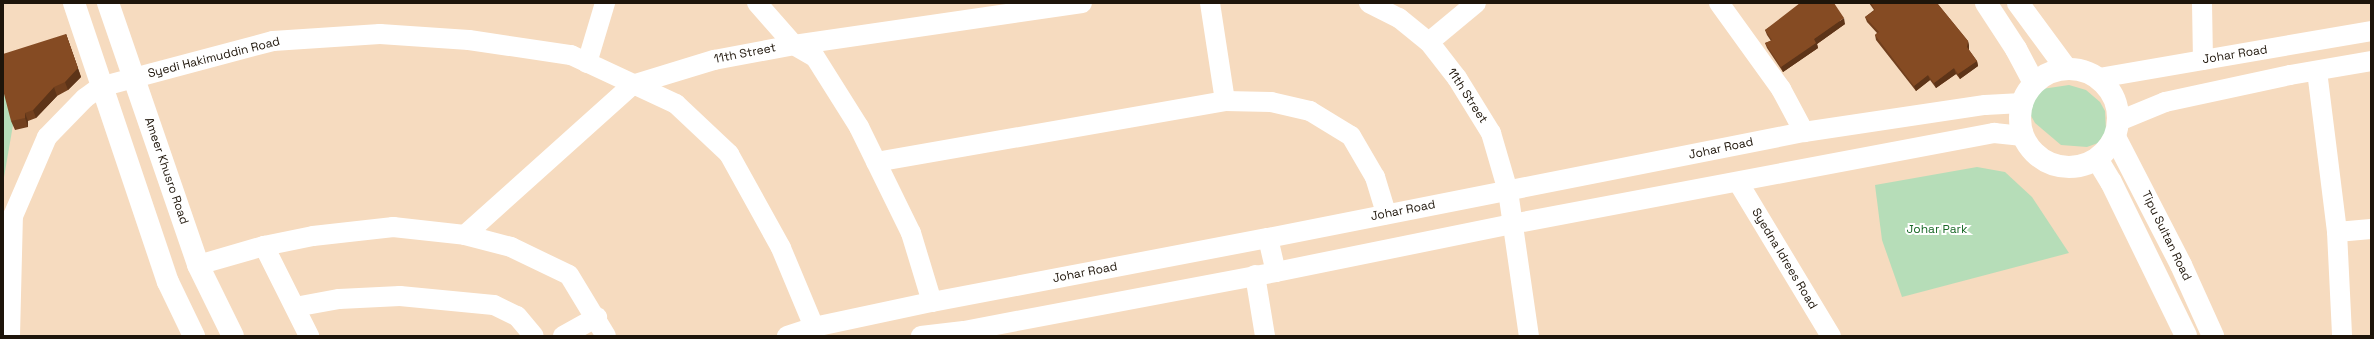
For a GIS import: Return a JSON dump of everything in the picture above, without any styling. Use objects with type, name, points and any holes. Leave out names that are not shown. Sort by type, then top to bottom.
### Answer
[{"type":"main road","points":[[74,3],[100,86],[168,282],[194,336]]},
{"type":"main road","name":"Ameer Khusro Road","points":[[108,3],[198,265],[233,336]]},
{"type":"main road","points":[[1986,3],[2016,49],[2034,83]]},
{"type":"main road","points":[[2018,3],[2066,68]]},
{"type":"main road","points":[[2066,68],[2078,68],[2099,78],[2110,89],[2115,99],[2117,129],[2108,149],[2097,159],[2084,166],[2069,167],[2054,165],[2041,159],[2030,149],[2023,136],[2020,119],[2022,103],[2034,83],[2043,76],[2066,68]]},
{"type":"main road","name":"Tipu Sultan Road","points":[[2117,129],[2213,336]]},
{"type":"main road","name":"Tipu Sultan Road","points":[[2097,159],[2138,237],[2186,336]]},
{"type":"street","points":[[587,63],[605,3]]},
{"type":"street","name":"11th Street","points":[[465,235],[632,85],[714,60],[794,45],[1082,3]]},
{"type":"street","points":[[1210,3],[1225,101]]},
{"type":"street","name":"11th Street","points":[[1369,3],[1399,18],[1429,42],[1458,78],[1491,133],[1508,191],[1529,336]]},
{"type":"street","points":[[1429,42],[1476,3]]},
{"type":"street","points":[[1719,3],[1781,89],[1804,132]]},
{"type":"street","points":[[2202,3],[2203,60]]},
{"type":"street","points":[[761,5],[794,45],[815,57],[859,127],[911,233],[932,302]]},
{"type":"street","name":"Johar Road","points":[[2099,78],[2282,48],[2371,31]]},
{"type":"street","name":"Syedi Hakimuddin Road","points":[[100,86],[273,41],[380,34],[470,40],[571,55],[632,85],[676,104],[729,154],[780,248],[814,327]]},
{"type":"street","points":[[2282,48],[2290,75]]},
{"type":"street","points":[[2117,129],[2165,102],[2290,75],[2317,72],[2371,61]]},
{"type":"street","points":[[2317,72],[2337,232],[2342,336]]},
{"type":"street","points":[[10,336],[14,216],[47,137],[85,98],[100,86]]},
{"type":"street","points":[[876,162],[1225,101],[1271,102],[1310,111],[1351,136],[1375,177],[1386,214]]},
{"type":"street","name":"Johar Road","points":[[787,336],[814,327],[932,302],[1268,238],[1804,132],[1985,105],[2022,103]]},
{"type":"street","points":[[921,336],[958,333],[1276,272],[1512,224],[1994,132],[2023,136]]},
{"type":"street","name":"Syedna Idrees Road","points":[[1738,182],[1831,336]]},
{"type":"street","points":[[198,265],[264,246],[313,236],[393,227],[465,235],[511,247],[569,275],[597,317],[606,336]]},
{"type":"street","points":[[2337,232],[2371,229]]},
{"type":"street","points":[[1268,238],[1276,272]]},
{"type":"street","points":[[264,246],[309,336]]},
{"type":"street","points":[[1255,275],[1265,336]]},
{"type":"street","points":[[295,307],[339,299],[400,296],[494,305],[517,316],[534,336]]},
{"type":"street","points":[[955,298],[958,333]]},
{"type":"street","points":[[563,336],[597,317]]},
{"type":"green space","points":[[2069,85],[2086,90],[2100,102],[2105,111],[2106,131],[2098,143],[2087,147],[2061,145],[2035,123],[2030,114],[2030,101],[2042,89]]},
{"type":"green space","points":[[3,87],[13,125],[3,183]]},
{"type":"green space","name":"Johar Park","points":[[1977,167],[2005,172],[2032,197],[2069,253],[1902,297],[1882,240],[1875,185]]},
{"type":"building","points":[[1800,3],[1834,3],[1844,18],[1814,39],[1816,43],[1781,67],[1765,43],[1772,40],[1765,30]]},
{"type":"building","points":[[1871,3],[1937,3],[1968,41],[1967,47],[1977,61],[1958,74],[1954,68],[1934,83],[1928,75],[1914,86],[1875,35],[1879,32],[1865,17],[1875,10]]},
{"type":"building","points":[[66,34],[78,68],[65,82],[54,87],[33,110],[25,113],[25,118],[11,121],[3,90],[3,54]]}]
